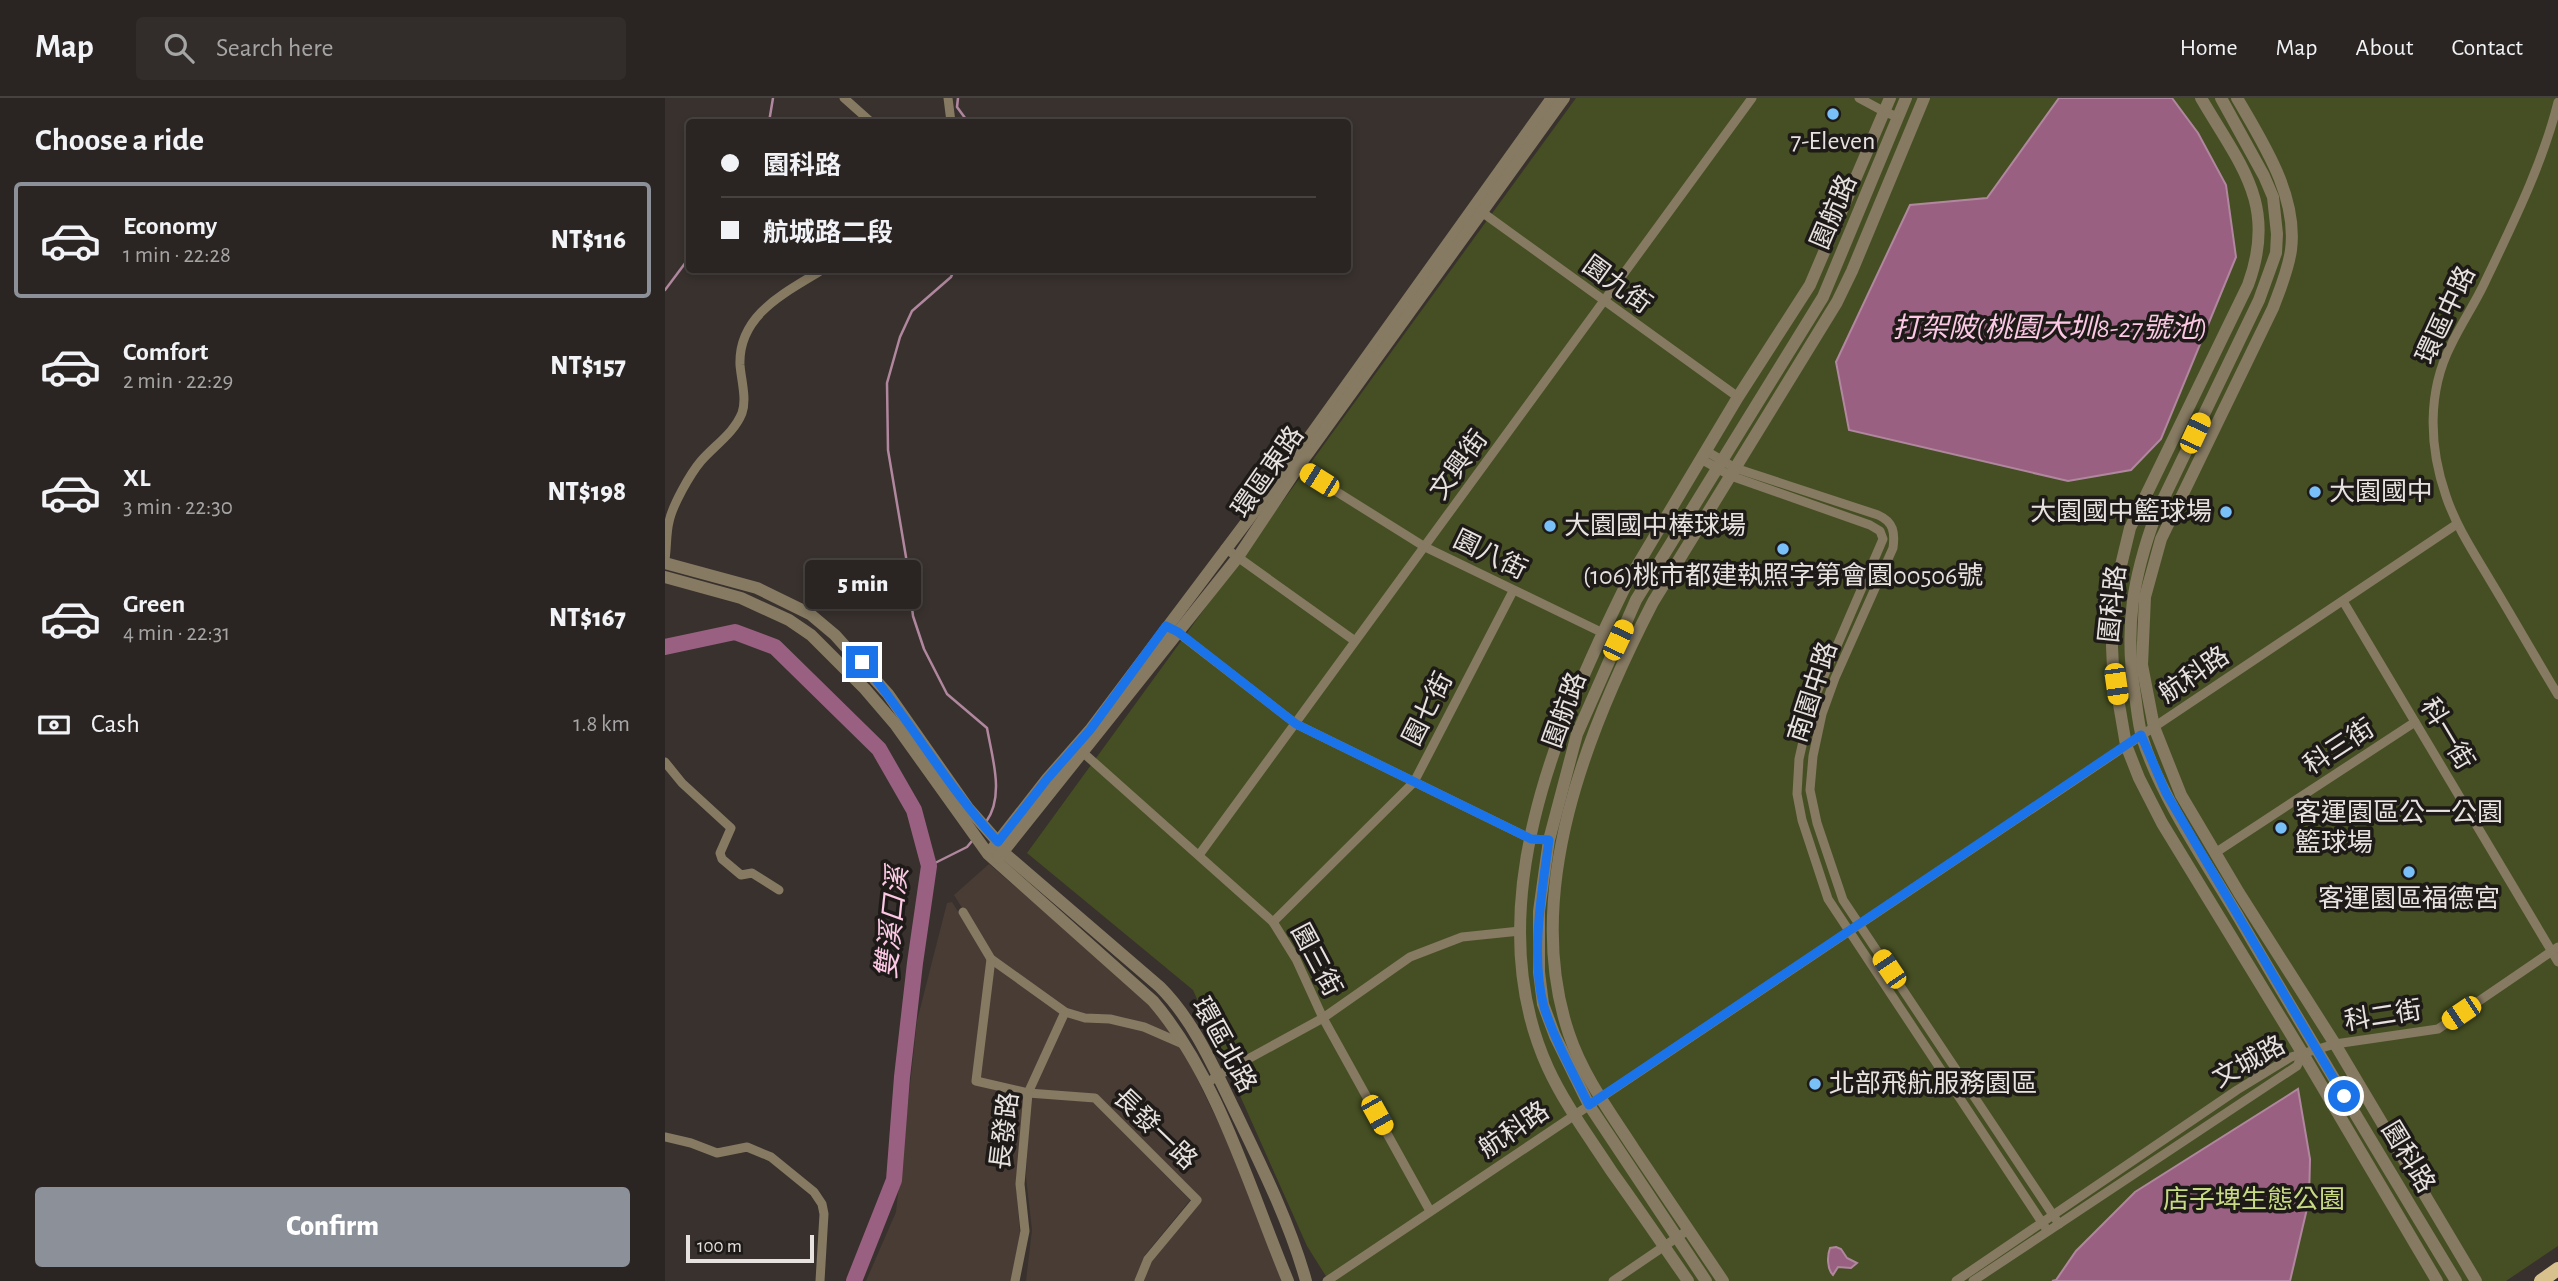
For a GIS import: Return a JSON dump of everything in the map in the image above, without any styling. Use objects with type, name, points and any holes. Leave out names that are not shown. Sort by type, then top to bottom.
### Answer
[{"type":"main road","points":[[2540,1281],[2558,1269]]},
{"type":"street","points":[[844,98],[868,119]]},
{"type":"street","points":[[948,98],[951,119]]},
{"type":"street","name":"環區東路","points":[[996,852],[1172,629],[1225,548],[1294,465],[1478,209],[1552,98]]},
{"type":"street","name":"環區東路","points":[[1478,209],[1564,98]]},
{"type":"street","name":"文興街","points":[[1199,855],[1752,98]]},
{"type":"street","points":[[1859,98],[1898,117]]},
{"type":"street","points":[[1688,1281],[1559,1089],[1539,1044],[1524,986],[1520,931],[1531,839],[1568,711],[1603,633],[1629,581],[1738,397],[1810,285],[1890,98]]},
{"type":"street","name":"園航路","points":[[1706,1281],[1589,1105],[1555,1036],[1543,1004],[1539,972],[1539,911],[1549,840],[1577,734],[1636,600],[1823,297],[1906,98]]},
{"type":"street","points":[[1723,1281],[1600,1098],[1569,1035],[1554,969],[1552,944],[1555,893],[1567,824],[1588,751],[1620,670],[1653,602],[1837,302],[1924,98]]},
{"type":"street","points":[[2201,98],[2249,181],[2260,226],[2259,244],[2256,264],[2248,285],[2130,528],[2117,582],[2112,646],[2113,669],[2126,745],[2139,778],[2162,822],[2309,1052],[2437,1281]]},
{"type":"street","name":"園科路","points":[[2221,98],[2265,176],[2273,197],[2276,253],[2259,300],[2156,514],[2144,548],[2131,609],[2129,639],[2141,735],[2166,793],[2309,1052],[2456,1281]]},
{"type":"street","points":[[2237,98],[2278,175],[2288,208],[2291,248],[2287,269],[2273,308],[2161,539],[2151,570],[2145,597],[2142,665],[2154,727],[2181,795],[2335,1044],[2476,1281]]},
{"type":"street","name":"環區中路","points":[[2558,102],[2545,147],[2524,200],[2441,369],[2434,401],[2433,431],[2440,477],[2457,524],[2558,695]]},
{"type":"street","name":"園九街","points":[[1478,209],[1738,397]]},
{"type":"street","points":[[818,273],[776,297],[754,321],[740,361],[743,411],[731,431],[699,463],[673,510],[668,523],[665,561],[757,588],[810,614],[862,662],[888,694],[979,831]]},
{"type":"street","name":"南園中路","points":[[1704,455],[1733,472],[1870,525],[1880,531],[1884,539],[1811,705],[1799,759],[1797,794],[1808,845],[1828,899],[2045,1226]]},
{"type":"street","name":"環區東路","points":[[1172,629],[1238,557],[1294,465]]},
{"type":"street","name":"園八街","points":[[1294,465],[1425,547],[1603,633]]},
{"type":"street","name":"南園中路","points":[[1733,472],[1878,515],[1887,519],[1893,527],[1893,548],[1835,678],[1822,715],[1813,756],[1810,790],[1817,823],[1843,900],[2059,1224]]},
{"type":"street","name":"航科路","points":[[1327,1281],[2457,524]]},
{"type":"street","points":[[1225,548],[1355,641]]},
{"type":"street","points":[[665,577],[741,598],[789,620],[811,635],[865,689],[895,724],[996,852]]},
{"type":"street","name":"園七街","points":[[1273,922],[1413,782],[1513,591]]},
{"type":"street","name":"科一街","points":[[2343,601],[2555,949],[2558,962]]},
{"type":"street","points":[[1172,629],[1296,724],[1531,839],[1549,840]]},
{"type":"street","name":"科三街","points":[[2215,853],[2415,722]]},
{"type":"street","name":"園三街","points":[[1079,750],[1273,922],[1296,959],[1323,1018],[1430,1211]]},
{"type":"street","points":[[665,762],[682,783],[731,828],[720,853],[722,859],[741,875],[752,873],[779,890]]},
{"type":"street","name":"環區北路","points":[[996,852],[1153,1001],[1173,1024],[1206,1084],[1239,1154],[1262,1220],[1289,1281]]},
{"type":"street","name":"環區北路","points":[[996,852],[1160,986],[1179,1007],[1217,1076],[1266,1179],[1306,1281]]},
{"type":"street","points":[[963,912],[991,959],[1065,1013],[1145,1027],[1183,1044]]},
{"type":"street","points":[[1206,1084],[1323,1018],[1410,957],[1462,937],[1520,931]]},
{"type":"street","name":"科二街","points":[[2309,1052],[2335,1044],[2438,1028],[2555,949]]},
{"type":"street","name":"長發一路","points":[[991,959],[976,1082],[1028,1093],[1095,1098],[1197,1200],[1148,1259],[1139,1281]]},
{"type":"street","name":"長發路","points":[[1015,1281],[1025,1231],[1020,1184],[1028,1093],[1065,1013]]},
{"type":"street","name":"文城路","points":[[1973,1281],[2045,1226],[2053,1215],[2237,1090],[2291,1057],[2309,1052]]},
{"type":"street","name":"文城路","points":[[1956,1281],[2045,1226],[2059,1224],[2297,1066],[2309,1052]]},
{"type":"street","points":[[665,1137],[716,1153],[747,1147],[771,1157],[814,1192],[824,1213],[820,1281]]},
{"type":"street","points":[[1613,1281],[1688,1230]]},
{"type":"shaded area","points":[[989,864],[1148,1001],[1176,1036],[1145,1026],[1085,1018],[1066,1011],[993,958],[954,895]]},
{"type":"shaded area","points":[[952,902],[989,960],[974,1084],[1025,1095],[1016,1185],[1020,1233],[1011,1281],[866,1281],[896,1212],[917,1021],[947,903]]},
{"type":"shaded area","points":[[993,963],[1062,1013],[1028,1092],[978,1080]]},
{"type":"shaded area","points":[[1066,1014],[1144,1029],[1181,1046],[1236,1159],[1284,1281],[1144,1281],[1151,1260],[1201,1201],[1096,1096],[1031,1091]]},
{"type":"shaded area","points":[[1030,1095],[1093,1102],[1190,1200],[1145,1255],[1135,1281],[1026,1281],[1032,1230],[1026,1177]]},
{"type":"green space","points":[[1576,98],[2558,98],[2558,1246],[2506,1281],[1329,1281],[1307,1246],[1193,990],[1027,853]]},
{"type":"water","name":"打架陂(桃園大圳8-27號池)","points":[[2059,98],[2172,98],[2198,133],[2226,185],[2236,257],[2161,439],[2131,470],[2068,481],[1849,430],[1836,362],[1910,205],[1987,198]]},
{"type":"water","name":"店子埤生態公園","points":[[2298,1089],[2310,1159],[2309,1200],[2290,1281],[2052,1281],[2056,1280],[2076,1251],[2135,1192]]},
{"type":"water","points":[[1836,1247],[1857,1263],[1851,1268],[1838,1267],[1833,1275],[1828,1255],[1830,1248]]},
{"type":"waterway","points":[[770,119],[773,98]]},
{"type":"waterway","points":[[958,98],[957,107],[966,119]]},
{"type":"waterway","points":[[665,290],[686,262]]},
{"type":"waterway","points":[[953,273],[912,311],[900,337],[887,383],[888,450],[913,616],[924,649],[947,694],[987,728],[996,788],[992,812],[986,822]]},
{"type":"waterway","name":"雙溪口溪","points":[[665,647],[735,632],[775,647],[879,749],[914,810],[929,866],[902,1077],[894,1180],[854,1281]]},
{"type":"waterway","points":[[929,866],[967,847],[972,841]]},
{"type":"place","name":"7-Eleven","points":[[1833,114]]},
{"type":"place","name":"大園國中","points":[[2315,492]]},
{"type":"place","name":"大園國中籃球場","points":[[2226,512]]},
{"type":"place","name":"大園國中棒球場","points":[[1550,526]]},
{"type":"place","name":"(106)桃市都建執照字第會園00506號","points":[[1783,549]]},
{"type":"place","name":"客運園區公一公園 籃球場","points":[[2281,828]]},
{"type":"place","name":"客運園區福德宮","points":[[2409,872]]},
{"type":"place","name":"北部飛航服務園區","points":[[1815,1084]]},
{"type":"route","points":[[862,662],[888,694],[968,808],[998,842],[1047,779],[1090,730],[1166,626],[1178,632],[1296,724],[1531,839],[1549,840],[1539,911],[1539,972],[1543,1004],[1555,1036],[1589,1105],[2141,735],[2166,793],[2344,1096]]}]
